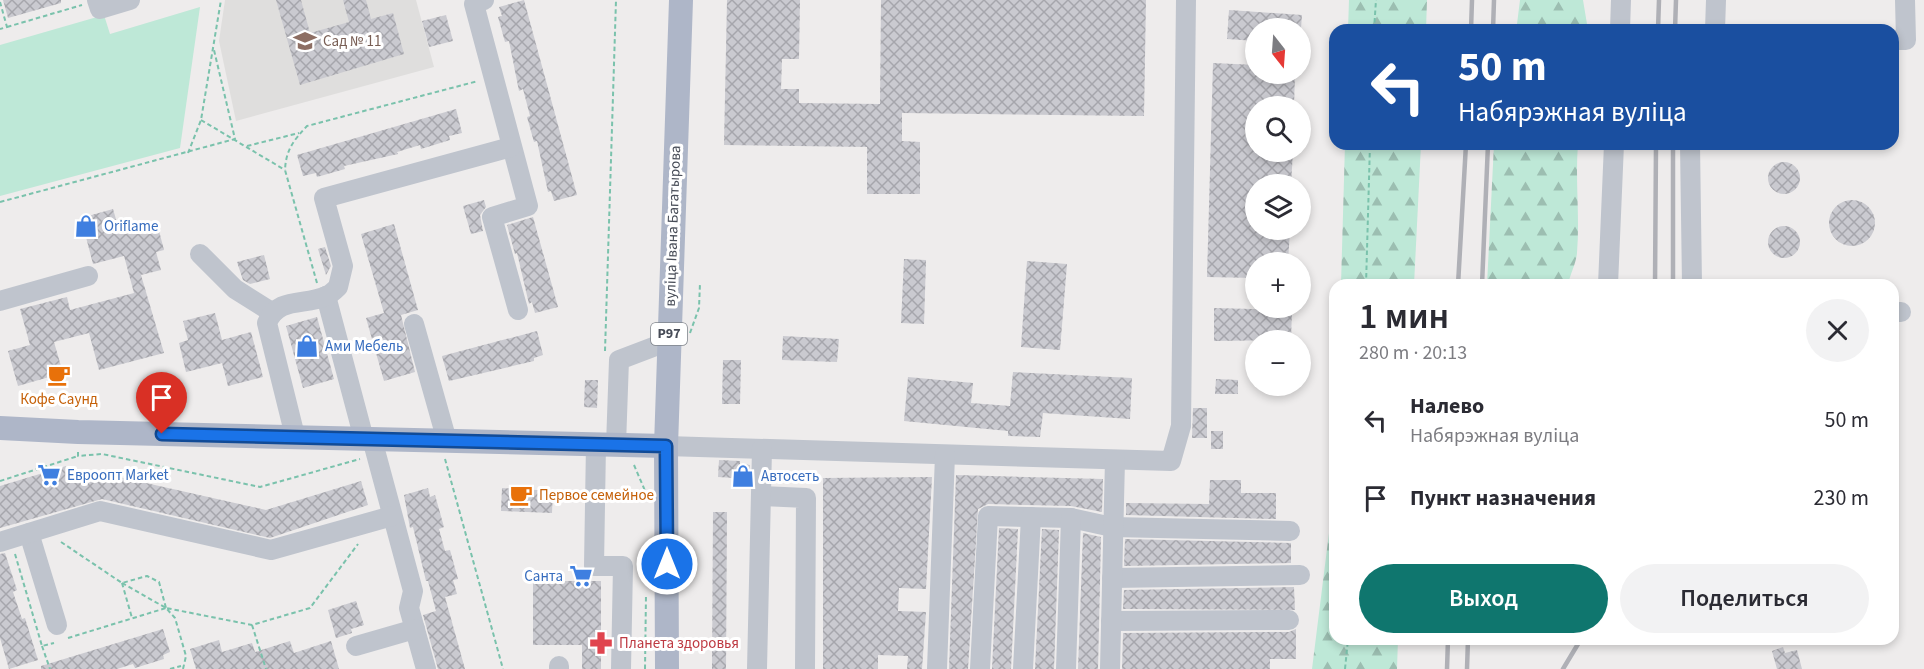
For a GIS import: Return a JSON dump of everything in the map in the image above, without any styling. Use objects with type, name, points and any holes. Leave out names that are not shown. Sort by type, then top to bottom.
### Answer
[{"type":"main road","name":"вуліца Івана Багатырова","points":[[667,669],[666,446],[679,338],[681,0]]},
{"type":"main road","points":[[0,428],[78,444],[295,436],[449,454],[606,444],[666,446]]},
{"type":"street","points":[[98,0],[100,9],[130,0]]},
{"type":"street","points":[[484,0],[474,4],[528,206],[492,217],[518,310]]},
{"type":"street","points":[[666,446],[1171,461],[1181,426],[1186,0]]},
{"type":"street","points":[[1620,24],[1621,0]]},
{"type":"street","points":[[1715,24],[1716,0]]},
{"type":"street","points":[[1899,40],[1906,40],[1905,0]]},
{"type":"street","points":[[295,436],[267,322],[273,313],[284,305],[323,297],[338,288],[343,266],[324,198],[511,147]]},
{"type":"street","points":[[1608,279],[1614,150]]},
{"type":"street","points":[[1690,150],[1692,279]]},
{"type":"street","points":[[200,254],[235,290],[273,313]]},
{"type":"street","points":[[0,301],[88,276]]},
{"type":"street","points":[[323,297],[393,516],[413,591],[409,608],[426,669]]},
{"type":"street","points":[[414,324],[449,454]]},
{"type":"street","points":[[621,669],[623,567],[594,566],[606,444],[619,360],[679,338]]},
{"type":"street","points":[[757,669],[762,449]]},
{"type":"street","points":[[937,669],[945,454]]},
{"type":"street","points":[[1110,669],[1115,460]]},
{"type":"street","points":[[760,496],[806,498],[805,669]]},
{"type":"street","points":[[0,542],[31,539],[100,511],[271,550],[393,516]]},
{"type":"street","points":[[980,669],[987,516],[1071,518],[1112,527],[1290,531]]},
{"type":"street","points":[[1023,669],[1031,517]]},
{"type":"street","points":[[1066,669],[1071,518]]},
{"type":"street","points":[[31,539],[57,625]]},
{"type":"street","points":[[1112,578],[1300,575]]},
{"type":"street","points":[[1111,621],[1289,620]]},
{"type":"street","points":[[356,646],[415,629]]},
{"type":"path","points":[[0,29],[98,0]]},
{"type":"path","points":[[188,153],[201,120],[221,0]]},
{"type":"path","points":[[604,354],[616,0]]},
{"type":"path","points":[[1374,24],[1376,0]]},
{"type":"path","points":[[0,2],[7,27]]},
{"type":"path","points":[[214,50],[235,139]]},
{"type":"path","points":[[323,297],[285,170],[286,155],[300,133],[307,126],[492,78]]},
{"type":"path","points":[[201,120],[285,170]]},
{"type":"path","points":[[247,146],[300,133]]},
{"type":"path","points":[[0,201],[235,139]]},
{"type":"path","points":[[1366,279],[1370,150]]},
{"type":"path","points":[[679,338],[699,308],[700,284]]},
{"type":"path","points":[[0,481],[78,444],[102,454],[260,487],[365,458],[371,445]]},
{"type":"path","points":[[449,454],[503,669]]},
{"type":"path","points":[[633,463],[648,496]]},
{"type":"path","points":[[31,539],[61,542],[122,583],[166,608],[175,618],[186,656],[182,667],[170,669]]},
{"type":"path","points":[[122,583],[147,576],[159,582],[166,608]]},
{"type":"path","points":[[122,583],[133,619]]},
{"type":"path","points":[[645,669],[646,588]]},
{"type":"path","points":[[166,608],[252,625],[275,619]]},
{"type":"path","points":[[252,625],[266,669]]},
{"type":"path","points":[[1345,669],[1347,645]]},
{"type":"path","points":[[42,646],[50,669]]},
{"type":"shaded area","points":[[225,0],[416,0],[434,67],[236,121],[219,41]]},
{"type":"green space","points":[[1349,0],[1427,0],[1426,24],[1348,24]]},
{"type":"green space","points":[[1520,0],[1583,0],[1587,24],[1517,24]]},
{"type":"green space","points":[[200,7],[180,148],[0,196],[0,45],[104,15],[110,34]]},
{"type":"green space","points":[[1345,150],[1421,150],[1414,279],[1341,279]]},
{"type":"green space","points":[[1494,150],[1578,150],[1577,253],[1570,279],[1487,279]]},
{"type":"green space","points":[[1329,533],[1329,645],[1398,645],[1397,669],[1312,669]]},
{"type":"building","points":[[3,0],[61,0],[61,3],[8,18]]},
{"type":"building","name":"Сад № 11","points":[[276,0],[301,0],[310,33],[349,22],[343,0],[366,0],[371,19],[393,13],[404,54],[300,85]]},
{"type":"building","points":[[524,0],[577,195],[554,201],[551,191],[548,192],[537,141],[534,142],[527,117],[530,116],[523,89],[519,91],[509,41],[505,42],[498,17],[502,16],[499,7]]},
{"type":"building","points":[[727,0],[800,0],[799,59],[782,59],[781,89],[799,89],[799,103],[880,104],[881,0],[1146,0],[1144,116],[902,113],[902,141],[920,142],[920,194],[867,194],[867,147],[724,145]]},
{"type":"building","points":[[1229,10],[1302,15],[1302,18],[1245,18],[1245,40],[1227,39]]},
{"type":"building","points":[[446,15],[453,41],[429,47],[422,21]]},
{"type":"building","points":[[1213,63],[1245,64],[1245,84],[1295,84],[1294,96],[1245,96],[1245,162],[1292,162],[1292,174],[1245,174],[1245,240],[1289,240],[1289,252],[1245,252],[1245,278],[1207,277]]},
{"type":"building","points":[[456,109],[462,133],[449,136],[450,140],[421,149],[420,145],[397,152],[398,154],[344,166],[345,169],[317,177],[316,173],[303,176],[297,155]]},
{"type":"building","points":[[1784,162],[1795,167],[1800,178],[1795,189],[1784,194],[1773,189],[1768,178],[1773,167]]},
{"type":"building","points":[[484,200],[486,207],[480,215],[483,231],[471,234],[463,206]]},
{"type":"building","points":[[1852,200],[1861,201],[1869,206],[1874,214],[1874,232],[1869,240],[1861,245],[1852,246],[1843,245],[1835,240],[1830,232],[1829,223],[1830,214],[1835,206],[1843,201]]},
{"type":"building","points":[[113,209],[120,233],[157,223],[164,250],[156,252],[161,270],[141,275],[164,353],[99,370],[89,333],[54,342],[63,373],[18,386],[8,351],[30,345],[20,309],[67,297],[70,310],[134,293],[124,256],[93,264],[81,218]]},
{"type":"building","points":[[533,217],[558,307],[535,313],[532,302],[529,304],[517,253],[515,254],[507,225]]},
{"type":"building","points":[[394,224],[418,310],[401,315],[415,372],[384,381],[366,318],[384,313],[361,234]]},
{"type":"building","points":[[1784,226],[1795,231],[1800,242],[1795,253],[1784,258],[1773,253],[1768,242],[1773,231]]},
{"type":"building","points":[[325,247],[331,266],[326,275],[318,249]]},
{"type":"building","points":[[264,255],[270,279],[250,284],[243,280],[237,262]]},
{"type":"building","points":[[904,259],[926,260],[924,324],[901,323]]},
{"type":"building","points":[[1027,261],[1067,264],[1060,350],[1021,347]]},
{"type":"building","points":[[1214,308],[1245,309],[1245,318],[1292,318],[1291,330],[1245,330],[1245,341],[1214,341]]},
{"type":"building","points":[[215,313],[222,340],[251,332],[263,377],[228,386],[222,363],[186,372],[179,343],[188,340],[183,321]]},
{"type":"building","points":[[317,317],[334,379],[303,388],[286,326]]},
{"type":"building","points":[[537,331],[543,355],[534,358],[534,361],[449,381],[442,356]]},
{"type":"building","points":[[783,336],[839,339],[837,362],[782,360]]},
{"type":"building","points":[[723,360],[741,360],[740,404],[722,404]]},
{"type":"building","points":[[1013,372],[1132,378],[1130,419],[1043,413],[1040,437],[1008,436],[1008,431],[904,421],[908,377],[973,383],[971,403],[1010,406]]},
{"type":"building","points":[[1216,379],[1238,380],[1238,394],[1215,394]]},
{"type":"building","points":[[585,380],[598,380],[597,408],[584,407]]},
{"type":"building","points":[[1193,408],[1207,408],[1207,438],[1192,438]]},
{"type":"building","points":[[1211,431],[1223,431],[1223,449],[1211,449]]},
{"type":"building","points":[[719,460],[740,461],[740,464],[750,465],[749,479],[718,477]]},
{"type":"building","points":[[66,466],[70,478],[97,472],[266,510],[361,481],[368,505],[270,538],[102,499],[0,528],[0,486]]},
{"type":"building","points":[[956,475],[1103,479],[1102,512],[1071,506],[988,504],[978,509],[968,669],[949,669]]},
{"type":"building","points":[[932,477],[926,589],[899,588],[898,611],[926,612],[922,669],[907,669],[908,656],[878,655],[878,669],[823,669],[823,478]]},
{"type":"building","points":[[1210,480],[1241,480],[1241,493],[1276,493],[1276,519],[1126,515],[1126,503],[1209,504]]},
{"type":"building","points":[[428,488],[430,497],[435,495],[444,527],[439,529],[445,551],[450,550],[458,579],[453,580],[457,594],[445,597],[465,669],[438,669],[423,615],[436,611],[413,527],[410,528],[404,495]]},
{"type":"building","points":[[502,488],[553,491],[552,513],[501,511]]},
{"type":"building","points":[[713,512],[727,512],[726,669],[712,669]]},
{"type":"building","points":[[999,528],[1018,529],[1011,669],[992,669]]},
{"type":"building","points":[[1042,529],[1059,530],[1054,669],[1035,669]]},
{"type":"building","points":[[1083,533],[1101,537],[1098,669],[1078,669]]},
{"type":"building","points":[[1125,539],[1291,543],[1291,563],[1124,566]]},
{"type":"building","points":[[5,553],[17,590],[13,592],[22,619],[25,618],[38,660],[9,669],[0,638],[0,554]]},
{"type":"building","points":[[533,581],[601,581],[601,669],[582,669],[582,645],[533,645]]},
{"type":"building","points":[[1294,587],[1295,610],[1123,609],[1124,590]]},
{"type":"building","points":[[356,601],[364,625],[351,629],[352,633],[336,638],[328,610]]},
{"type":"building","points":[[163,629],[170,652],[163,655],[164,659],[135,668],[133,664],[117,669],[41,669],[41,666]]},
{"type":"building","points":[[1296,629],[1296,659],[1270,659],[1270,669],[1122,669],[1123,633],[1289,632]]},
{"type":"building","points":[[219,640],[222,652],[252,643],[255,652],[290,641],[294,653],[331,641],[339,669],[196,669],[190,649]]},
{"type":"building","points":[[1783,647],[1785,653],[1797,650],[1802,669],[1777,669],[1772,651]]},
{"type":"railway","points":[[1471,24],[1472,0]]},
{"type":"railway","points":[[1493,24],[1494,0]]},
{"type":"railway","points":[[1658,24],[1659,0]]},
{"type":"railway","points":[[1675,24],[1676,0]]},
{"type":"railway","points":[[1458,279],[1466,150]]},
{"type":"railway","points":[[1482,279],[1488,150]]},
{"type":"railway","points":[[1655,279],[1656,150]]},
{"type":"railway","points":[[1673,150],[1673,279]]},
{"type":"railway","points":[[1447,669],[1448,645]]},
{"type":"railway","points":[[1467,669],[1468,645]]},
{"type":"railway","points":[[1563,669],[1577,645]]},
{"type":"place","name":"Сад № 11","points":[[305,41]]},
{"type":"place","name":"Oriflame","points":[[86,226]]},
{"type":"place","name":"Ами Мебель","points":[[307,346]]},
{"type":"place","name":"Кофе Саунд","points":[[59,375]]},
{"type":"place","name":"Евроопт Market","points":[[49,475]]},
{"type":"place","name":"Автосеть","points":[[743,476]]},
{"type":"place","name":"Первое семейное","points":[[521,495]]},
{"type":"place","name":"Санта","points":[[581,576]]},
{"type":"place","name":"Планета здоровья","points":[[601,643]]},
{"type":"route","points":[[162,434],[666,446],[667,564]]}]
